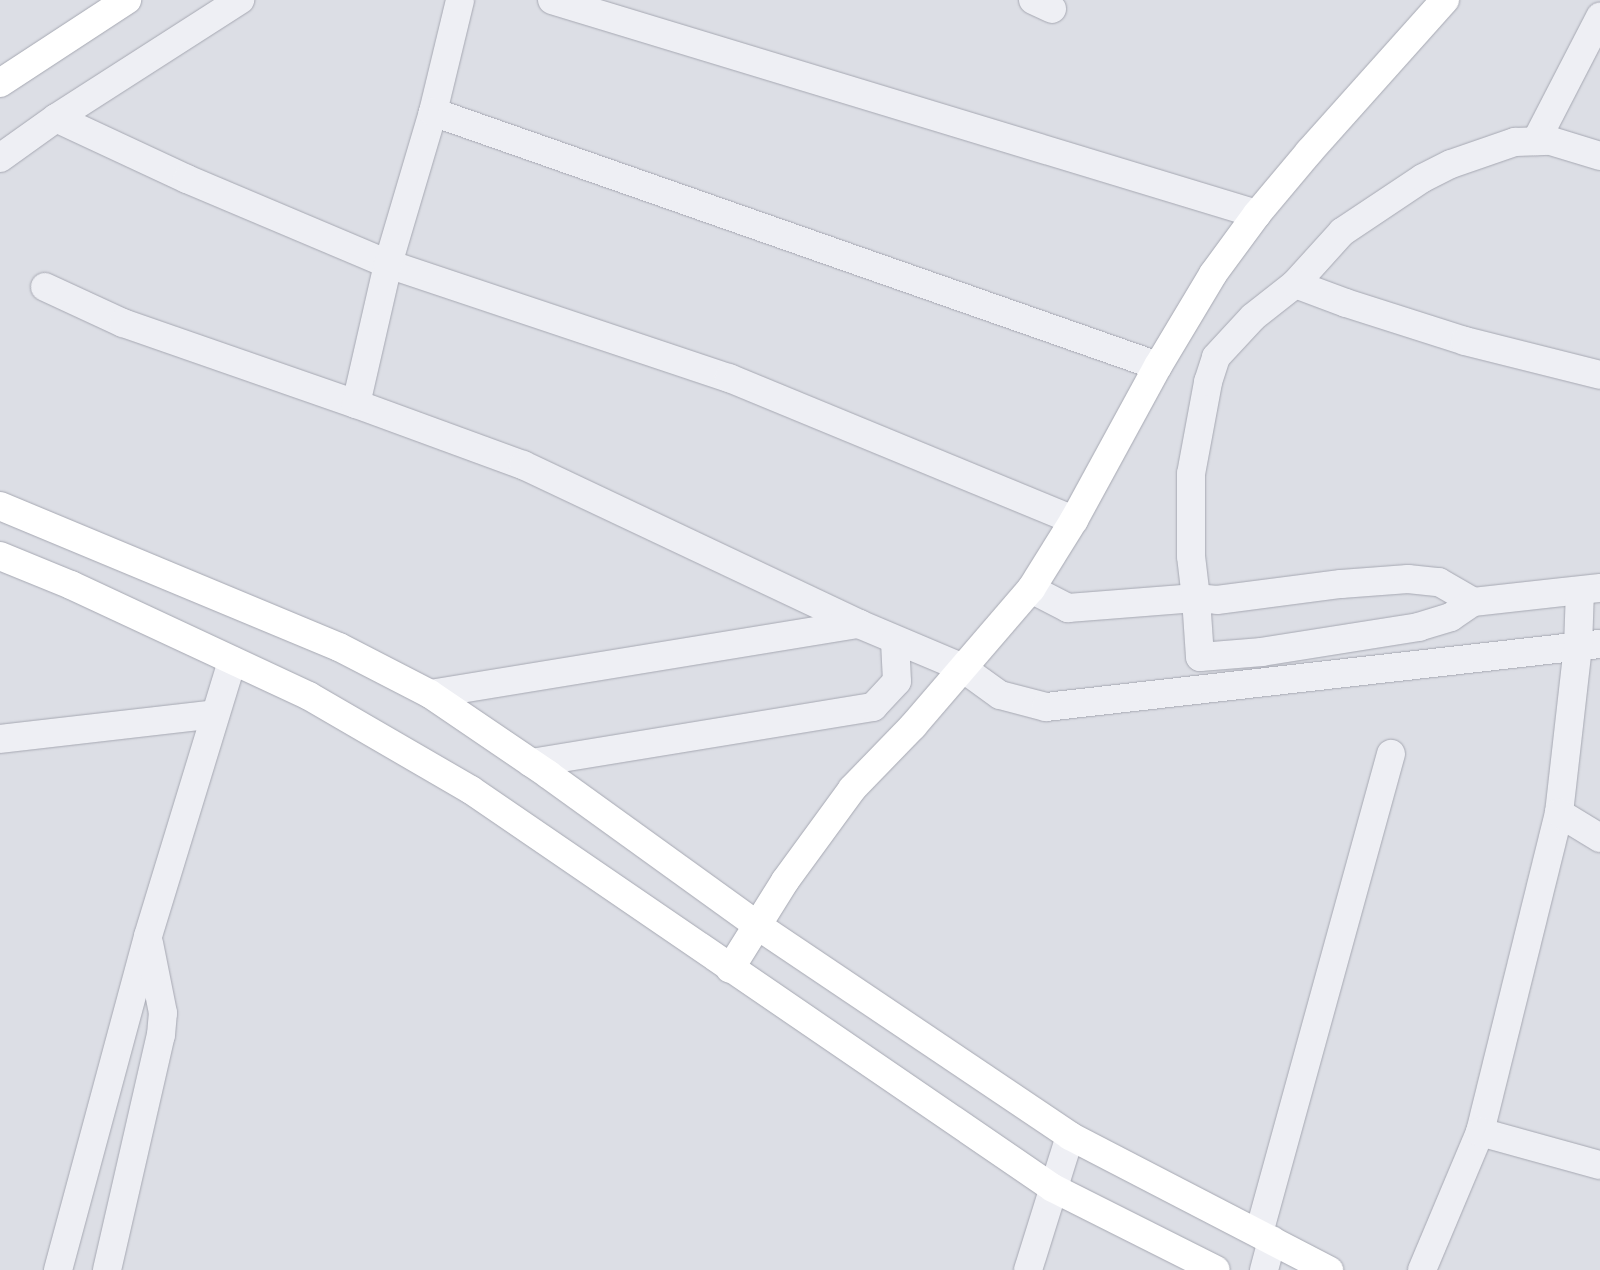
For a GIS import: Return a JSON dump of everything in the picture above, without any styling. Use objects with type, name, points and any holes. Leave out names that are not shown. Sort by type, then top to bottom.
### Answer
[{"type":"street","points":[[0,83],[127,0]]},
{"type":"street","points":[[0,158],[56,118],[240,0]]},
{"type":"street","points":[[356,404],[388,264],[433,112],[460,0]]},
{"type":"street","points":[[552,0],[1258,214]]},
{"type":"street","points":[[730,968],[785,881],[852,789],[913,726],[961,667],[1031,589],[1074,520],[1158,366],[1213,274],[1258,214],[1309,152],[1445,0]]},
{"type":"street","points":[[1536,141],[1600,17]]},
{"type":"street","points":[[433,112],[1158,366]]},
{"type":"street","points":[[56,118],[187,179],[388,264],[729,378],[1074,520]]},
{"type":"street","points":[[1422,1270],[1480,1132],[1559,813],[1589,646],[1590,589],[1473,602],[1452,617],[1419,628],[1262,652],[1200,657],[1191,556],[1191,474],[1208,382],[1216,357],[1253,317],[1295,284],[1342,232],[1423,178],[1478,153],[1515,142],[1551,141],[1600,156]]},
{"type":"street","points":[[1295,284],[1346,303],[1465,341],[1600,375]]},
{"type":"street","points":[[45,287],[123,323],[356,404],[522,465],[895,641],[961,667],[1000,695],[1046,707],[1589,646]]},
{"type":"street","points":[[0,506],[339,647],[430,694],[531,763],[758,926],[1070,1136],[1266,1236],[1318,1267]]},
{"type":"street","points":[[0,556],[71,585],[309,696],[471,790],[1053,1188],[1216,1270]]},
{"type":"street","points":[[1031,589],[1068,608],[1196,598],[1217,600],[1341,584],[1408,579],[1439,582],[1473,602]]},
{"type":"street","points":[[430,694],[859,624]]},
{"type":"street","points":[[531,763],[873,707],[897,681],[895,641]]},
{"type":"street","points":[[58,1270],[148,936],[232,661]]},
{"type":"street","points":[[0,739],[215,714]]},
{"type":"street","points":[[1264,1270],[1266,1236],[1391,754]]},
{"type":"street","points":[[1559,813],[1600,838]]},
{"type":"street","points":[[107,1270],[161,1035],[163,1013],[148,936]]},
{"type":"street","points":[[1480,1132],[1600,1165]]},
{"type":"street","points":[[1028,1270],[1070,1136]]}]
